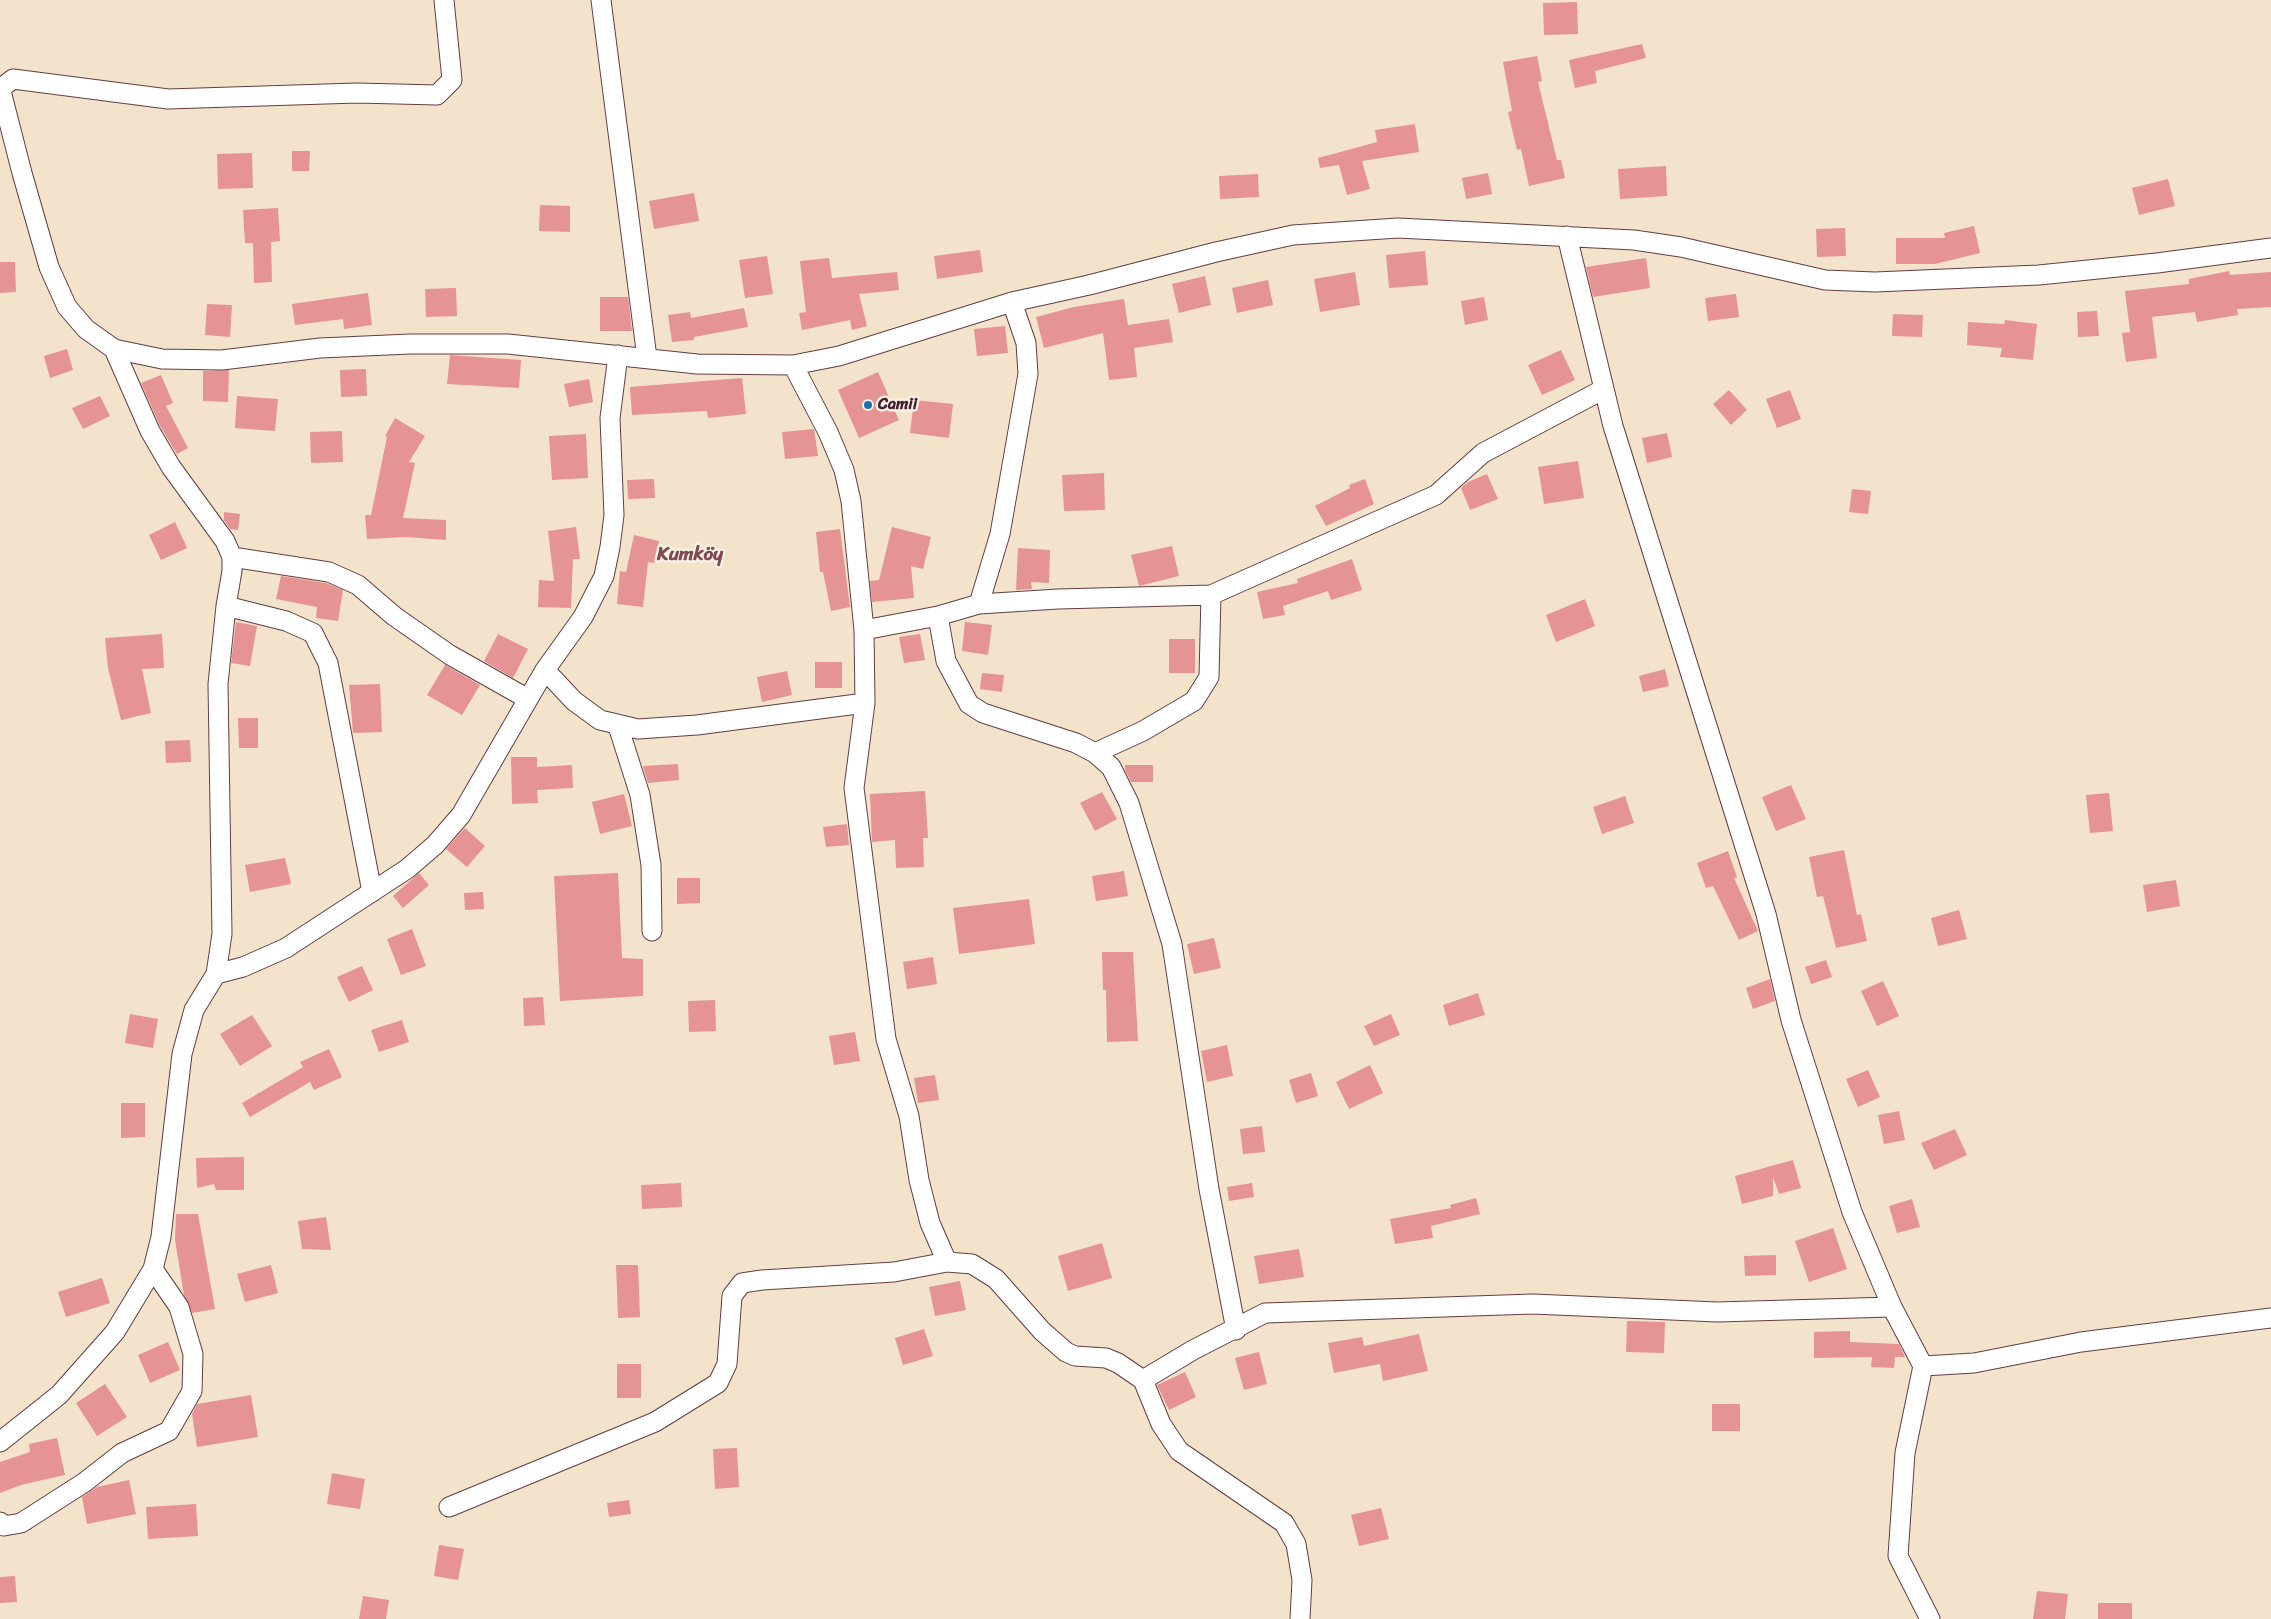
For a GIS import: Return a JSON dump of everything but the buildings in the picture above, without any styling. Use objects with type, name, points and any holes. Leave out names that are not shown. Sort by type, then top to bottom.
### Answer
[{"type":"street","points":[[444,0],[452,80],[437,95],[357,93],[168,99],[13,79],[0,87],[49,267],[67,307],[86,329],[114,349],[162,359],[222,360],[320,348],[410,344],[508,344],[697,364],[793,365],[840,356],[1012,302],[1293,235],[1398,228],[1634,240],[1681,247],[1825,280],[1875,282],[2038,275],[2157,263],[2271,248]]},
{"type":"street","points":[[601,0],[647,358]]},
{"type":"street","points":[[1567,236],[1616,436],[1766,914],[1791,1020],[1852,1212],[1892,1307],[1923,1366],[1905,1453],[1898,1556],[1930,1619]]},
{"type":"street","points":[[978,604],[1000,534],[1028,374],[1026,343],[1012,302]]},
{"type":"street","points":[[0,1442],[58,1395],[115,1332],[153,1269],[161,1237],[182,1054],[194,1010],[216,974],[222,934],[218,684],[232,557],[226,541],[171,467],[150,431],[114,349]]},
{"type":"street","points":[[216,974],[243,967],[286,948],[372,892],[421,857],[435,845],[461,815],[545,670],[584,617],[604,576],[614,515],[610,418],[618,355]]},
{"type":"street","points":[[793,365],[828,432],[844,470],[851,501],[864,630],[865,702],[854,788],[886,1039],[909,1116],[919,1180],[930,1223],[946,1262]]},
{"type":"street","points":[[864,630],[938,616],[978,604],[1058,599],[1211,595],[1436,495],[1483,453],[1604,389]]},
{"type":"street","points":[[232,557],[329,572],[358,585],[394,616],[450,655],[528,699]]},
{"type":"street","points":[[1096,753],[1144,731],[1194,701],[1209,677],[1211,595]]},
{"type":"street","points":[[226,606],[286,621],[313,633],[328,663],[372,892]]},
{"type":"street","points":[[938,616],[946,661],[969,704],[983,713],[1076,743],[1096,753],[1112,767],[1129,803],[1172,944],[1209,1189],[1236,1330]]},
{"type":"street","points":[[545,670],[574,701],[600,720],[618,726],[638,729],[697,725],[865,702]]},
{"type":"street","points":[[618,726],[641,804],[651,865],[652,931]]},
{"type":"street","points":[[449,1507],[655,1422],[718,1382],[727,1364],[732,1296],[742,1283],[762,1280],[894,1272],[946,1262],[972,1264],[996,1279],[1042,1331],[1066,1352],[1075,1356],[1106,1358],[1118,1363],[1143,1380],[1161,1424],[1179,1451],[1284,1523],[1296,1544],[1302,1580],[1300,1619]]},
{"type":"street","points":[[0,1522],[4,1526],[21,1523],[85,1482],[122,1453],[169,1432],[192,1391],[193,1354],[179,1307],[153,1269]]},
{"type":"street","points":[[1143,1380],[1193,1350],[1236,1330],[1265,1313],[1366,1308],[1533,1304],[1717,1312],[1892,1307]]},
{"type":"street","points":[[1923,1366],[1974,1363],[2082,1342],[2271,1318]]},
{"type":"place","name":"Camii","points":[[868,405]]},
{"type":"district","name":"Kumköy","points":[[690,555]]}]
